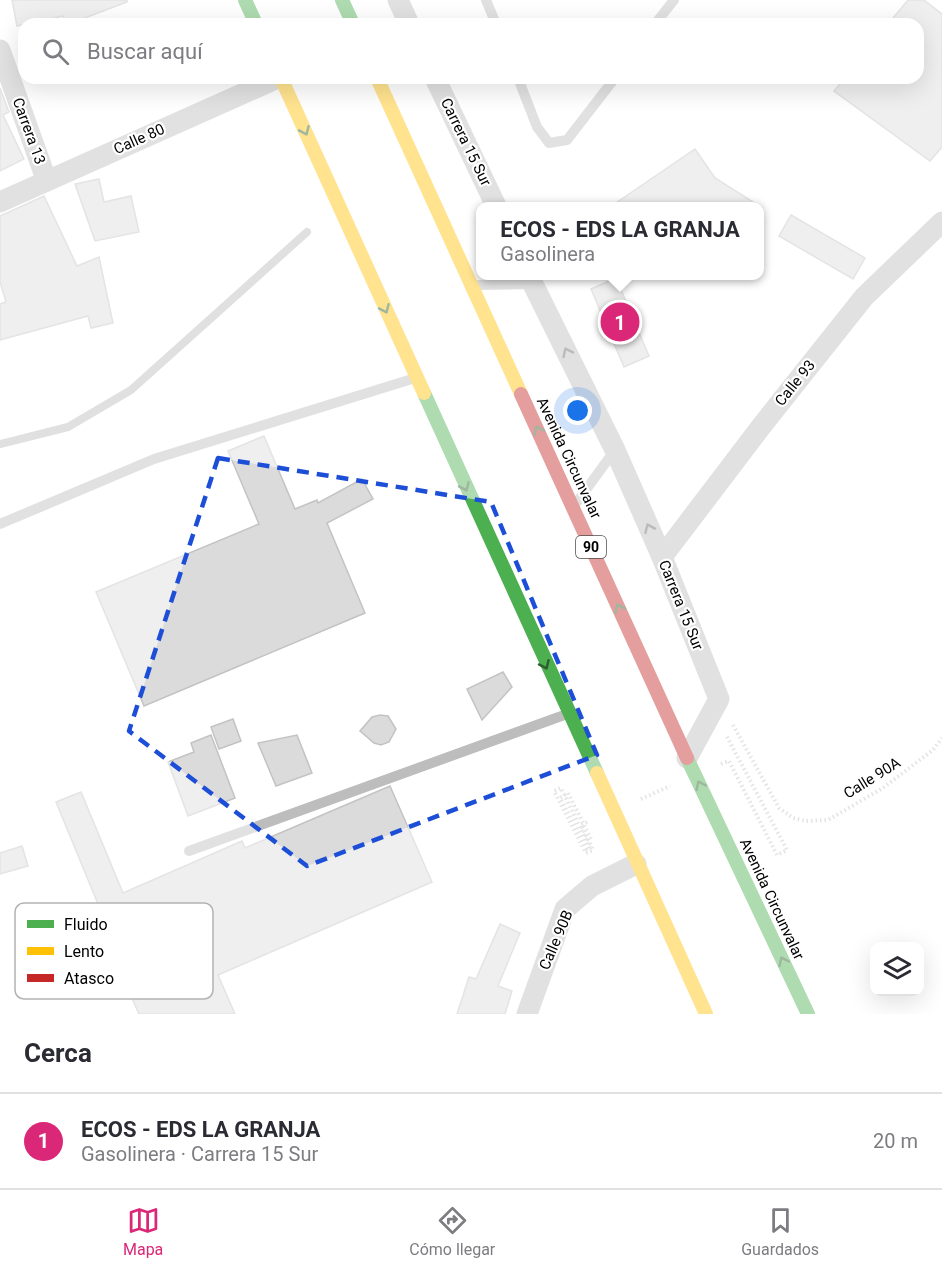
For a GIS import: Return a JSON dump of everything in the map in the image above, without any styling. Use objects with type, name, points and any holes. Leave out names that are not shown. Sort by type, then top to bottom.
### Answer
[{"type":"highway","points":[[245,0],[253,18]]},
{"type":"highway","points":[[342,0],[350,18]]},
{"type":"highway","points":[[282,84],[567,714],[706,1014]]},
{"type":"highway","name":"Avenida Circunvalar","points":[[380,84],[687,758],[808,1014]]},
{"type":"street","points":[[398,0],[406,18]]},
{"type":"street","name":"Carrera 13","points":[[0,50],[46,179]]},
{"type":"street","name":"Calle 80","points":[[0,202],[46,179],[265,84]]},
{"type":"street","name":"Carrera 15 Sur","points":[[438,84],[494,202]]},
{"type":"street","name":"Calle 93","points":[[662,557],[759,428],[864,297],[942,222]]},
{"type":"street","name":"Carrera 15 Sur","points":[[531,280],[615,450],[662,557],[716,705]]},
{"type":"street","points":[[687,758],[716,705]]},
{"type":"street","name":"Calle 90B","points":[[527,1014],[566,909],[592,886],[636,864]]},
{"type":"lane","points":[[486,0],[494,18]]},
{"type":"lane","points":[[660,18],[674,0]]},
{"type":"lane","points":[[520,84],[537,127],[549,143],[567,140],[610,84]]},
{"type":"lane","name":"Carrera 15 Sur","points":[[471,285],[531,280]]},
{"type":"lane","points":[[0,524],[154,459],[416,378]]},
{"type":"lane","points":[[573,507],[615,450]]},
{"type":"lane","points":[[189,851],[567,714]]},
{"type":"path","name":"Calle 90A","points":[[716,705],[779,808],[793,818],[806,821],[828,820],[883,788],[933,750],[942,738]]},
{"type":"path","points":[[716,705],[787,850],[777,855],[729,761],[718,766]]},
{"type":"path","points":[[634,802],[676,784]]},
{"type":"path","points":[[591,820],[581,825],[593,850],[586,853],[554,791],[561,788],[590,848],[587,849],[560,798],[568,793],[610,877]]},
{"type":"highlighted area","points":[[218,458],[491,502],[597,755],[307,866],[129,731]]},
{"type":"building","points":[[12,0],[127,0],[127,2],[85,18],[64,18],[63,16],[18,18],[17,26]]},
{"type":"building","points":[[908,0],[924,0],[942,14],[942,147],[930,161],[834,91],[840,84],[924,84],[924,18],[893,18]]},
{"type":"building","points":[[0,88],[9,112],[3,115],[24,159],[0,171]]},
{"type":"building","points":[[695,149],[715,178],[753,202],[617,202]]},
{"type":"building","points":[[99,179],[104,202],[131,196],[139,232],[95,241],[75,184]]},
{"type":"building","points":[[44,196],[77,266],[99,257],[113,323],[91,328],[88,316],[0,340],[0,304],[6,302],[0,282],[0,216]]},
{"type":"building","points":[[791,215],[865,258],[853,279],[779,236]]},
{"type":"building","points":[[617,280],[649,356],[624,367],[591,289]]},
{"type":"building","points":[[264,436],[295,509],[317,500],[318,503],[362,479],[373,499],[327,523],[365,613],[144,706],[96,592],[259,524],[228,451]]},
{"type":"building","points":[[503,672],[512,687],[482,720],[467,689]]},
{"type":"building","points":[[388,716],[396,729],[389,742],[381,745],[374,743],[360,731],[372,717]]},
{"type":"building","points":[[233,719],[241,741],[219,749],[211,727]]},
{"type":"building","points":[[211,735],[235,798],[188,816],[168,762],[194,752],[191,743]]},
{"type":"building","points":[[297,735],[312,773],[276,786],[258,743]]},
{"type":"building","points":[[390,786],[432,882],[218,975],[235,1014],[139,1014],[132,999],[213,999],[213,903],[98,903],[56,802],[81,792],[123,893],[242,841],[245,848]]},
{"type":"building","points":[[22,846],[28,866],[0,874],[0,853]]},
{"type":"building","points":[[500,924],[520,933],[498,986],[512,991],[505,1014],[457,1014],[469,977],[476,979]]},
{"type":"waterway","points":[[0,444],[68,427],[131,390],[307,232]]},
{"type":"traffic: fast","points":[[245,0],[253,18]]},
{"type":"traffic: fast","points":[[342,0],[350,18]]},
{"type":"traffic: fast","points":[[424,393],[597,773]]},
{"type":"traffic: fast","points":[[687,758],[808,1014]]},
{"type":"traffic: slow","points":[[284,84],[424,393]]},
{"type":"traffic: slow","points":[[380,84],[521,394]]},
{"type":"traffic: slow","points":[[597,773],[706,1014]]},
{"type":"traffic: jam","points":[[521,394],[687,758]]},
{"type":"place","name":"ECOS - EDS LA GRANJA","points":[[620,322]]}]
